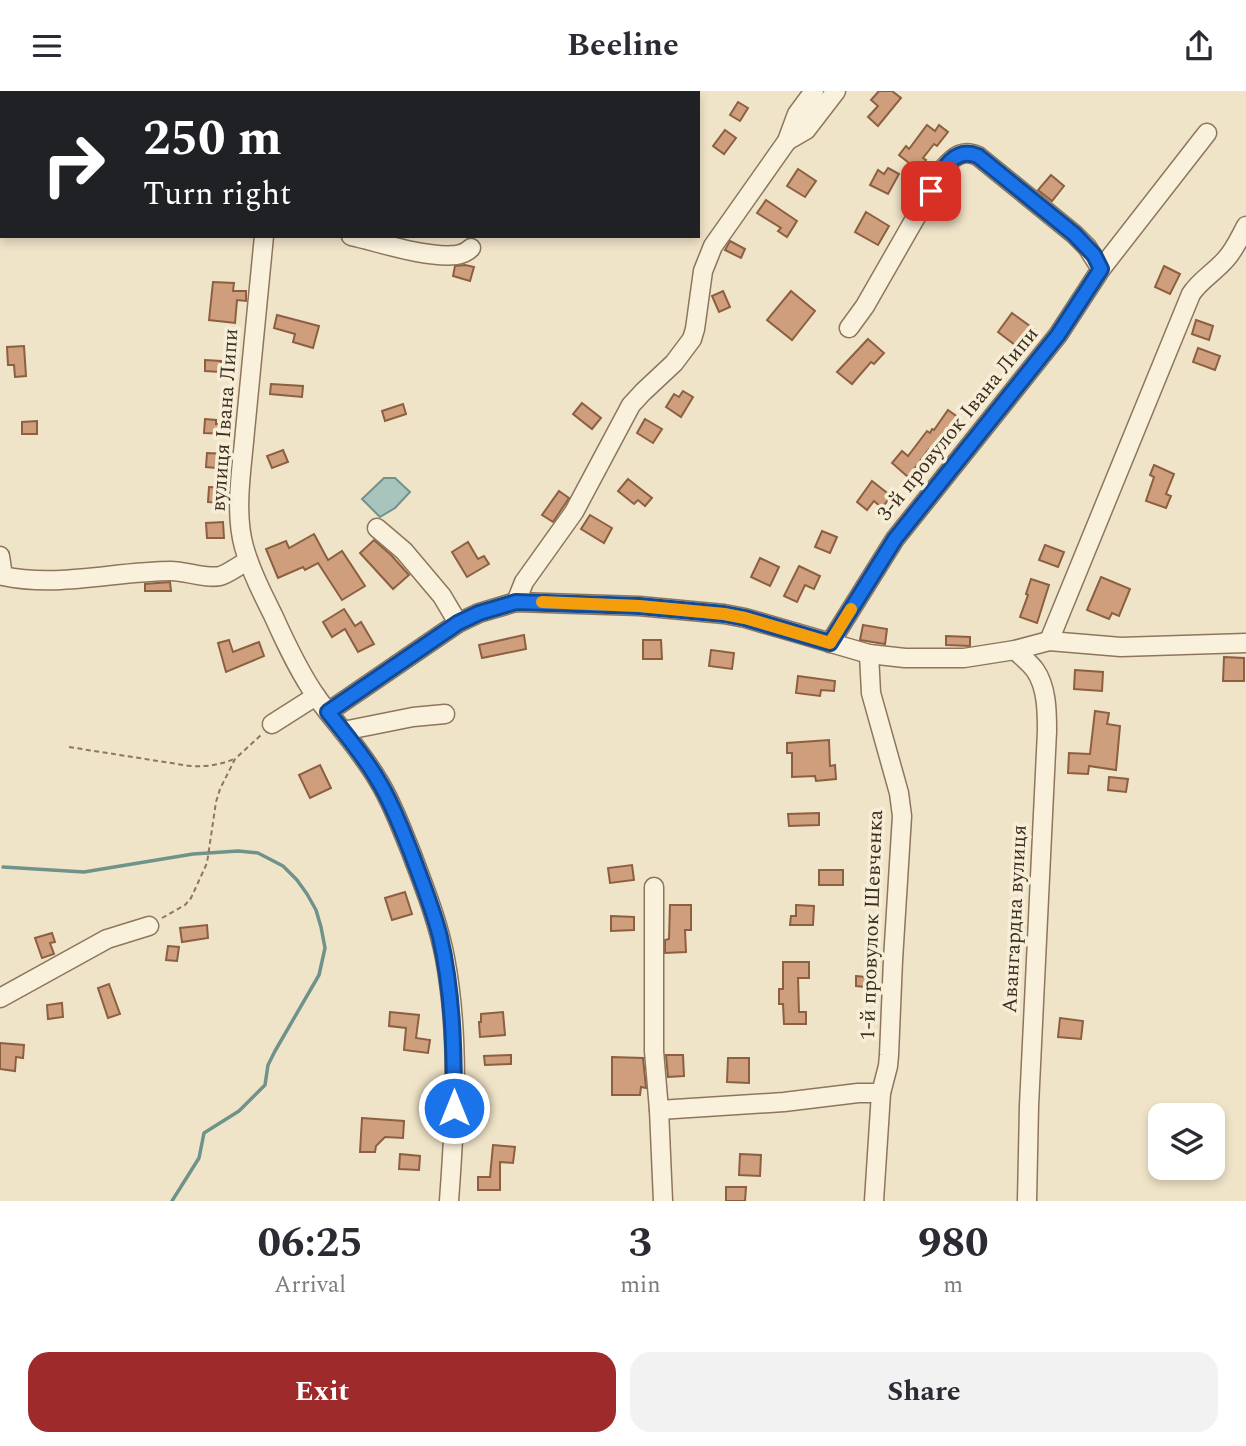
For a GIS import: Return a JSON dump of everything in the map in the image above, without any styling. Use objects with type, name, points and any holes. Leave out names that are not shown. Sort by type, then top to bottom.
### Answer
[{"type":"street","points":[[516,602],[524,582],[573,512],[631,405],[674,363],[692,339],[703,271],[713,246],[787,141],[797,114],[814,91]]},
{"type":"street","points":[[787,141],[806,130],[836,91]]},
{"type":"street","name":"3-й провулок Івана Липи","points":[[830,643],[895,539],[1058,335],[1101,269],[1207,133]]},
{"type":"street","points":[[849,328],[865,306],[944,168],[956,155],[963,153],[978,156],[1074,234],[1094,255],[1101,269]]},
{"type":"street","points":[[1049,641],[1191,294],[1196,285],[1225,261],[1246,226]]},
{"type":"street","name":"вулиця Івана Липи","points":[[264,238],[240,488],[241,534],[248,561],[288,646],[316,696],[365,761],[388,797],[421,879],[440,936],[448,982],[454,1053],[449,1201]]},
{"type":"street","points":[[360,238],[426,253],[456,255],[471,248]]},
{"type":"street","points":[[377,528],[404,551],[442,596],[458,623]]},
{"type":"street","points":[[0,556],[3,576],[44,580],[170,571],[221,576],[248,561]]},
{"type":"street","points":[[328,712],[458,623],[479,613],[516,602],[639,606],[724,614],[869,654],[905,658],[964,658],[1015,650],[1049,641],[1121,647],[1246,643]]},
{"type":"street","name":"Авангардна вулиця","points":[[1015,650],[1034,668],[1040,678],[1047,731],[1027,1201]]},
{"type":"street","name":"1-й провулок Шевченка","points":[[869,654],[871,693],[899,793],[902,816],[889,1055],[881,1093],[874,1201]]},
{"type":"street","points":[[272,724],[316,696]]},
{"type":"street","points":[[343,731],[413,717],[445,714]]},
{"type":"street","points":[[654,887],[654,1051],[663,1201]]},
{"type":"street","points":[[0,997],[107,939],[149,926]]},
{"type":"street","points":[[659,1110],[881,1093]]},
{"type":"path","points":[[149,926],[185,905],[191,898],[206,863],[220,789],[235,759],[272,724]]},
{"type":"path","points":[[69,747],[190,766],[220,765],[235,759]]},
{"type":"water","points":[[384,478],[395,478],[410,492],[395,508],[380,517],[362,499]]},
{"type":"building","points":[[879,91],[892,91],[901,98],[878,126],[868,117],[878,106],[871,100]]},
{"type":"building","points":[[738,102],[748,108],[740,121],[730,115]]},
{"type":"building","points":[[927,125],[935,131],[939,125],[948,132],[937,146],[934,144],[918,170],[899,155],[906,146],[909,149]]},
{"type":"building","points":[[725,130],[736,138],[724,154],[713,146]]},
{"type":"building","points":[[888,168],[899,174],[888,194],[870,185],[878,170],[884,174]]},
{"type":"building","points":[[798,169],[816,181],[805,197],[787,186]]},
{"type":"building","points":[[1051,175],[1064,186],[1052,201],[1038,190]]},
{"type":"building","points":[[766,200],[797,221],[787,237],[778,231],[781,228],[757,213]]},
{"type":"building","points":[[866,212],[889,226],[878,245],[855,232]]},
{"type":"building","points":[[730,241],[745,249],[741,258],[725,250]]},
{"type":"building","points":[[455,266],[474,267],[470,281],[453,276]]},
{"type":"building","points":[[1164,266],[1180,274],[1170,294],[1155,287]]},
{"type":"building","points":[[213,282],[234,283],[233,291],[246,291],[246,301],[237,300],[235,323],[209,320]]},
{"type":"building","points":[[723,291],[730,307],[719,312],[712,296]]},
{"type":"building","points":[[791,291],[815,311],[792,340],[767,320]]},
{"type":"building","points":[[1012,313],[1034,329],[1019,348],[998,332]]},
{"type":"building","points":[[277,315],[319,326],[313,348],[293,342],[295,334],[274,328]]},
{"type":"building","points":[[1196,320],[1213,326],[1209,340],[1192,334]]},
{"type":"building","points":[[868,339],[884,353],[874,364],[871,362],[852,384],[837,372]]},
{"type":"building","points":[[24,346],[26,376],[15,377],[14,365],[8,365],[7,347]]},
{"type":"building","points":[[1198,348],[1220,356],[1215,370],[1193,362]]},
{"type":"building","points":[[205,360],[221,361],[220,372],[205,371]]},
{"type":"building","points":[[271,384],[303,386],[302,397],[270,394]]},
{"type":"building","points":[[683,391],[693,397],[681,417],[666,407],[674,394],[679,397]]},
{"type":"building","points":[[582,403],[601,418],[592,429],[573,414]]},
{"type":"building","points":[[403,404],[406,414],[385,421],[382,411]]},
{"type":"building","points":[[948,410],[959,418],[935,453],[929,449],[908,477],[892,463],[902,451],[908,456],[927,431],[930,433],[934,430]]},
{"type":"building","points":[[205,419],[216,420],[216,424],[231,424],[230,434],[204,433]]},
{"type":"building","points":[[645,419],[662,429],[653,443],[637,433]]},
{"type":"building","points":[[37,421],[37,434],[22,434],[22,422]]},
{"type":"building","points":[[283,450],[288,462],[272,468],[267,456]]},
{"type":"building","points":[[207,453],[226,454],[225,464],[216,463],[216,468],[206,467]]},
{"type":"building","points":[[1154,465],[1174,474],[1166,494],[1171,496],[1166,508],[1146,501],[1154,477],[1150,475]]},
{"type":"building","points":[[628,479],[652,498],[645,506],[638,500],[634,504],[618,491]]},
{"type":"building","points":[[872,481],[891,496],[882,508],[874,501],[867,510],[857,502]]},
{"type":"building","points":[[209,487],[225,488],[224,503],[208,502]]},
{"type":"building","points":[[559,491],[569,498],[553,522],[542,515]]},
{"type":"building","points":[[590,515],[612,528],[604,543],[581,529]]},
{"type":"building","points":[[223,522],[224,538],[207,538],[206,523]]},
{"type":"building","points":[[822,531],[837,537],[830,553],[815,547]]},
{"type":"building","points":[[314,534],[328,560],[342,551],[365,586],[342,600],[318,563],[278,578],[266,549],[286,541],[289,548]]},
{"type":"building","points":[[374,540],[409,575],[393,589],[360,553]]},
{"type":"building","points":[[468,542],[478,559],[484,556],[489,564],[467,577],[452,552]]},
{"type":"building","points":[[1045,545],[1064,552],[1058,567],[1039,560]]},
{"type":"building","points":[[760,558],[779,567],[770,586],[751,577]]},
{"type":"building","points":[[799,566],[820,576],[814,589],[805,585],[797,602],[784,596]]},
{"type":"building","points":[[1101,577],[1130,589],[1119,616],[1112,613],[1109,619],[1087,610]]},
{"type":"building","points":[[1031,579],[1049,585],[1037,623],[1020,617]]},
{"type":"building","points":[[170,582],[171,591],[145,591],[145,584]]},
{"type":"building","points":[[344,609],[355,626],[361,622],[374,644],[358,652],[345,629],[332,637],[323,622]]},
{"type":"building","points":[[863,625],[887,629],[885,644],[860,640]]},
{"type":"building","points":[[524,635],[526,649],[482,658],[479,645]]},
{"type":"building","points":[[946,636],[970,637],[970,646],[946,645]]},
{"type":"building","points":[[229,640],[233,652],[259,642],[264,656],[226,672],[218,643]]},
{"type":"building","points":[[643,640],[661,640],[662,659],[643,659]]},
{"type":"building","points":[[711,650],[734,653],[732,669],[709,666]]},
{"type":"building","points":[[1224,657],[1244,658],[1244,681],[1223,681]]},
{"type":"building","points":[[1075,670],[1103,672],[1102,691],[1074,689]]},
{"type":"building","points":[[798,676],[835,681],[834,691],[821,690],[820,696],[796,693]]},
{"type":"building","points":[[1095,711],[1109,713],[1107,724],[1120,726],[1116,770],[1089,766],[1088,774],[1068,773],[1069,753],[1090,754]]},
{"type":"building","points":[[829,740],[830,766],[835,765],[836,779],[816,781],[815,776],[792,777],[792,753],[787,753],[787,743]]},
{"type":"building","points":[[320,765],[331,788],[310,798],[299,775]]},
{"type":"building","points":[[1109,777],[1128,779],[1126,792],[1108,790]]},
{"type":"building","points":[[819,813],[819,825],[789,826],[788,814]]},
{"type":"building","points":[[632,865],[634,880],[610,883],[608,868]]},
{"type":"building","points":[[819,870],[843,870],[843,885],[819,885]]},
{"type":"building","points":[[405,892],[412,914],[392,920],[385,898]]},
{"type":"building","points":[[670,905],[691,905],[691,930],[685,930],[686,952],[665,953],[665,940],[669,939]]},
{"type":"building","points":[[796,905],[814,906],[813,925],[790,925],[791,916],[796,916]]},
{"type":"building","points":[[611,916],[634,917],[634,930],[611,931]]},
{"type":"building","points":[[207,925],[208,938],[182,942],[180,928]]},
{"type":"building","points":[[52,933],[55,942],[50,943],[54,954],[42,958],[35,938]]},
{"type":"building","points":[[168,946],[179,947],[177,961],[166,960]]},
{"type":"building","points":[[783,962],[809,962],[809,978],[798,978],[799,1012],[806,1012],[806,1024],[784,1024],[783,1004],[779,1004],[779,989],[783,989]]},
{"type":"building","points":[[856,976],[875,978],[874,988],[856,986]]},
{"type":"building","points":[[109,984],[120,1014],[108,1018],[98,988]]},
{"type":"building","points":[[62,1003],[63,1017],[48,1019],[47,1005]]},
{"type":"building","points":[[390,1012],[419,1015],[416,1038],[430,1040],[428,1053],[404,1050],[406,1028],[389,1026]]},
{"type":"building","points":[[503,1012],[505,1035],[480,1037],[481,1014]]},
{"type":"building","points":[[1060,1018],[1083,1021],[1081,1039],[1058,1037]]},
{"type":"building","points":[[0,1043],[24,1045],[23,1058],[16,1057],[15,1071],[0,1069]]},
{"type":"building","points":[[511,1055],[511,1064],[485,1065],[484,1056]]},
{"type":"building","points":[[666,1055],[683,1055],[684,1076],[668,1077]]},
{"type":"building","points":[[612,1057],[643,1058],[646,1088],[641,1087],[640,1095],[612,1095]]},
{"type":"building","points":[[728,1058],[749,1058],[749,1083],[727,1082]]},
{"type":"building","points":[[362,1118],[404,1121],[403,1138],[385,1137],[376,1146],[375,1152],[360,1152]]},
{"type":"building","points":[[493,1145],[515,1147],[513,1163],[500,1162],[500,1190],[478,1190],[478,1177],[490,1177]]},
{"type":"building","points":[[400,1154],[420,1156],[419,1170],[399,1169]]},
{"type":"building","points":[[740,1154],[761,1155],[760,1176],[739,1175]]},
{"type":"building","points":[[726,1187],[746,1187],[745,1201],[726,1201]]},
{"type":"waterway","points":[[3,867],[84,872],[193,854],[238,851],[258,853],[283,866],[297,880],[316,910],[325,948],[319,975],[268,1065],[265,1085],[239,1111],[204,1133],[199,1158],[172,1201]]},
{"type":"slow traffic","points":[[542,602],[639,606],[724,614],[830,643],[851,609]]},
{"type":"route","points":[[454,1108],[452,1019],[444,958],[434,915],[388,797],[379,780],[328,712],[458,623],[479,613],[516,602],[639,606],[724,614],[830,643],[895,539],[1058,335],[1101,269],[1094,255],[1074,234],[978,156],[971,153],[956,155],[944,168],[931,191]]}]
